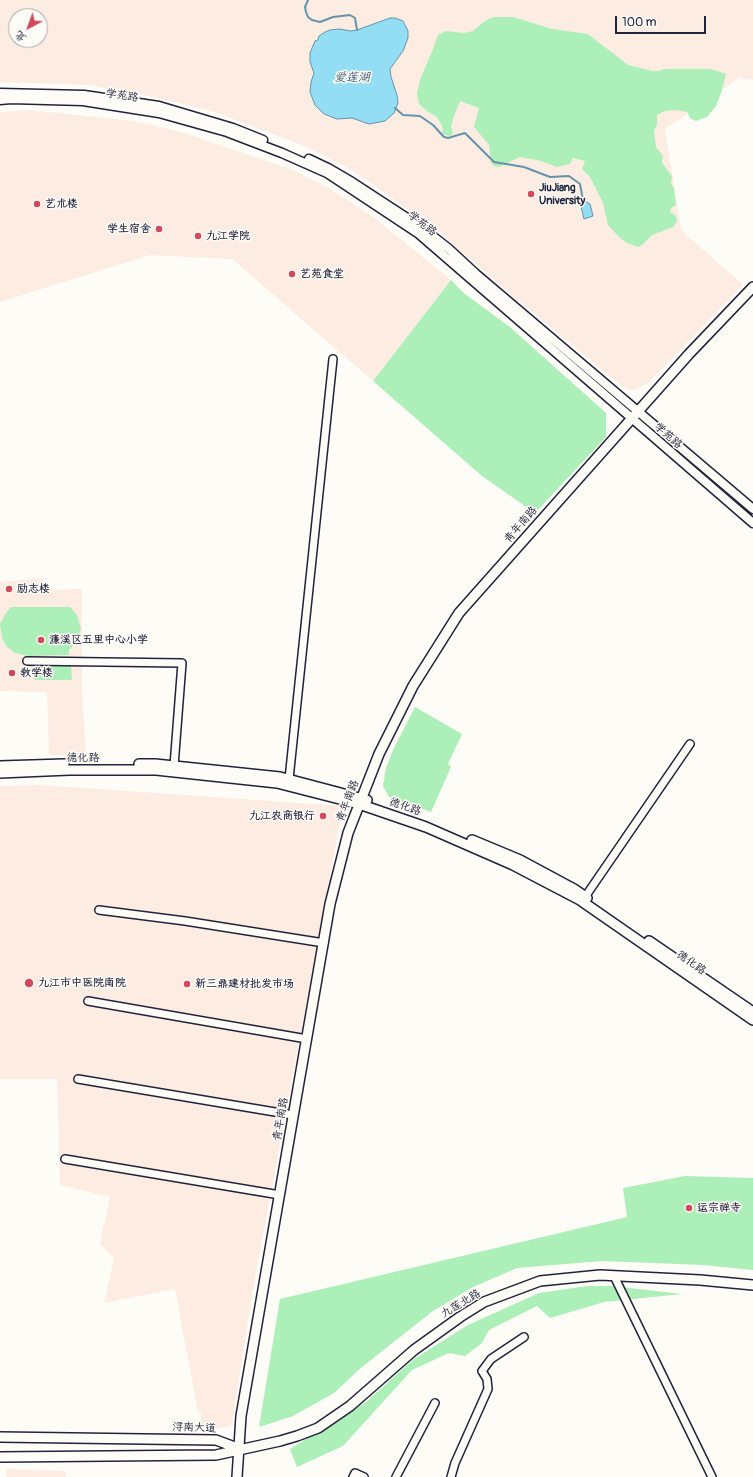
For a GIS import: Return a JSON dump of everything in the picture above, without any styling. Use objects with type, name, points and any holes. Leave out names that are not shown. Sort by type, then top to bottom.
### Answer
[{"type":"main road","name":"青年南路","points":[[237,1477],[241,1416],[334,890],[348,833],[379,754],[413,686],[459,613],[689,354],[753,287]]},
{"type":"main road","name":"德化路","points":[[0,766],[155,764],[280,777],[429,822],[515,858],[574,890],[753,1012]]},
{"type":"main road","name":"德化路","points":[[0,773],[69,770],[156,770],[277,783],[360,801],[434,830],[513,865],[580,900],[753,1020]]},
{"type":"main road","name":"九莲北路","points":[[240,1449],[280,1442],[318,1428],[350,1406],[414,1350],[460,1317],[484,1302],[540,1281],[600,1275],[700,1280],[753,1285]]},
{"type":"main road","name":"浔南大道","points":[[0,1437],[216,1440],[240,1449]]},
{"type":"main road","points":[[0,1457],[216,1455],[240,1449]]},
{"type":"street","name":"学苑路","points":[[0,93],[84,95],[159,106],[233,128],[285,148],[328,168],[421,227],[753,509]]},
{"type":"street","name":"学苑路","points":[[0,100],[83,101],[159,113],[227,132],[282,153],[327,173],[419,234],[753,523]]},
{"type":"street","points":[[289,779],[333,359]]},
{"type":"street","points":[[27,661],[182,663],[174,766]]},
{"type":"street","points":[[585,897],[690,744]]},
{"type":"street","points":[[99,910],[186,921],[324,943]]},
{"type":"street","points":[[88,1001],[307,1039]]},
{"type":"street","points":[[78,1079],[294,1116]]},
{"type":"street","points":[[65,1159],[280,1195]]},
{"type":"street","points":[[614,1276],[712,1477]]},
{"type":"street","points":[[451,1477],[455,1463],[488,1388],[487,1378],[482,1371],[491,1359],[524,1337]]},
{"type":"street","points":[[396,1477],[435,1403]]},
{"type":"street","points":[[353,1477],[355,1473],[364,1477]]},
{"type":"shaded area","name":"JiuJiang University","points":[[0,0],[753,0],[753,80],[739,78],[665,129],[681,230],[743,285],[648,383],[637,389],[630,390],[624,388],[502,287],[443,235],[371,183],[343,165],[302,145],[212,111],[149,96],[88,85],[0,82]]},
{"type":"shaded area","name":"九江学院","points":[[29,110],[132,121],[182,132],[293,170],[327,187],[372,216],[451,280],[373,381],[232,259],[150,255],[0,302],[0,112]]},
{"type":"shaded area","name":"濂溪区五里中心小学","points":[[41,578],[53,590],[82,589],[82,690],[86,755],[49,755],[47,692],[0,691],[0,582]]},
{"type":"shaded area","points":[[41,785],[343,806],[253,1289],[232,1425],[216,1429],[201,1425],[201,1413],[198,1413],[175,1289],[104,1303],[114,1258],[100,1244],[110,1197],[60,1185],[57,1079],[0,1079],[0,786]]},
{"type":"shaded area","points":[[6,1469],[66,1471],[66,1477],[6,1477]]},
{"type":"green space","points":[[493,17],[513,17],[552,29],[588,34],[628,65],[653,71],[660,71],[664,69],[711,69],[726,74],[716,106],[707,117],[696,121],[691,119],[687,112],[677,110],[665,111],[657,115],[657,124],[654,131],[656,147],[663,156],[662,163],[672,176],[671,183],[674,189],[676,205],[671,208],[670,212],[676,216],[677,221],[673,227],[652,235],[638,247],[627,243],[620,238],[608,225],[603,203],[590,177],[582,169],[585,161],[573,158],[570,164],[557,167],[541,161],[520,157],[499,167],[495,166],[491,163],[489,145],[474,127],[479,108],[460,101],[451,127],[453,133],[450,136],[442,134],[443,128],[437,117],[428,112],[419,104],[417,93],[420,80],[438,35],[446,31],[464,33],[473,31],[485,21]]},
{"type":"green space","points":[[451,280],[465,294],[510,327],[606,413],[606,437],[535,513],[482,476],[373,381]]},
{"type":"green space","points":[[11,607],[70,607],[77,615],[81,629],[77,642],[69,650],[69,655],[28,656],[15,653],[6,646],[2,638],[0,624]]},
{"type":"green space","points":[[34,666],[71,666],[72,680],[34,680]]},
{"type":"green space","points":[[415,707],[462,734],[448,764],[451,767],[431,812],[389,797],[383,786],[386,768],[393,750]]},
{"type":"green space","points":[[685,1176],[753,1178],[753,1270],[703,1265],[602,1261],[517,1268],[473,1287],[433,1311],[362,1367],[334,1393],[293,1416],[259,1427],[280,1299],[627,1217],[623,1188]]},
{"type":"green space","points":[[587,1286],[612,1286],[682,1294],[604,1302],[550,1318],[537,1306],[489,1330],[482,1343],[465,1356],[449,1353],[412,1370],[343,1446],[297,1467],[290,1449],[366,1402],[414,1359],[468,1325],[539,1293]]},
{"type":"water","name":"爱莲湖","points":[[390,18],[403,21],[408,31],[408,38],[403,51],[390,69],[398,103],[394,113],[385,121],[369,124],[352,118],[337,119],[324,114],[315,105],[310,92],[314,73],[310,62],[310,53],[315,41],[318,40],[319,36],[330,30],[357,30]]},
{"type":"water","points":[[583,200],[590,204],[593,216],[584,219],[581,207]]},
{"type":"waterway","points":[[308,0],[305,7],[308,17],[312,20],[320,22],[333,17],[350,15],[355,18],[357,30]]},
{"type":"waterway","points":[[395,108],[403,115],[420,116],[433,125],[444,137],[448,138],[465,133],[494,162],[524,167],[550,177],[569,176],[580,184],[583,200]]},
{"type":"place","name":"JiuJiang University","points":[[531,194]]},
{"type":"place","name":"艺术楼","points":[[37,204]]},
{"type":"place","name":"学生宿舍","points":[[159,229]]},
{"type":"place","name":"九江学院","points":[[198,236]]},
{"type":"place","name":"艺苑食堂","points":[[292,274]]},
{"type":"place","name":"励志楼","points":[[9,589]]},
{"type":"place","name":"濂溪区五里中心小学","points":[[41,640]]},
{"type":"place","name":"教学楼","points":[[12,673]]},
{"type":"place","name":"九江农商银行","points":[[323,816]]},
{"type":"place","name":"九江市中医院南院","points":[[29,983]]},
{"type":"place","name":"新三鼎建材批发市场","points":[[187,984]]},
{"type":"place","name":"运宗禅寺","points":[[689,1208]]}]
